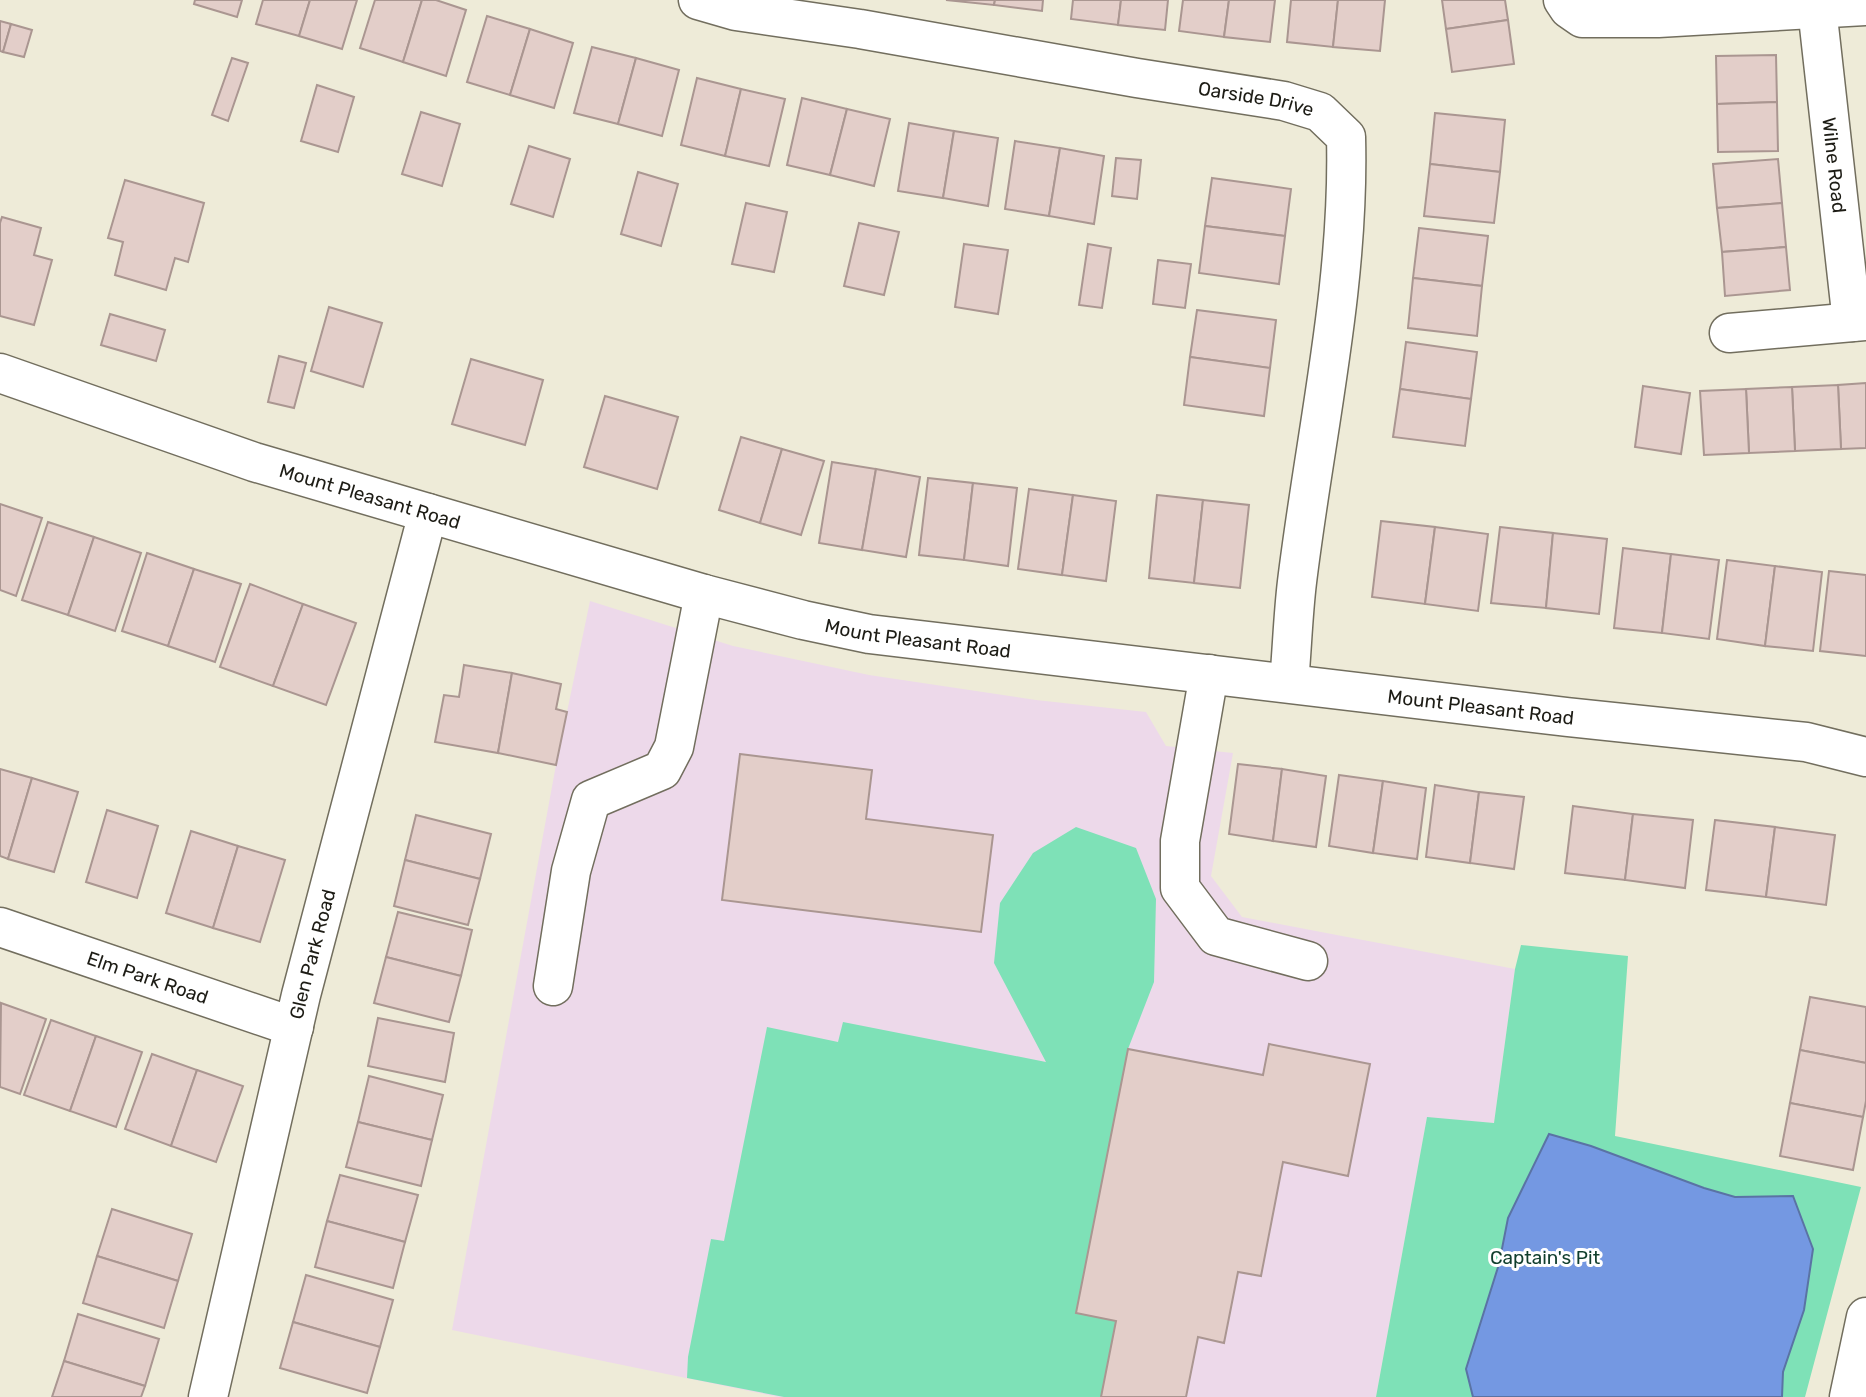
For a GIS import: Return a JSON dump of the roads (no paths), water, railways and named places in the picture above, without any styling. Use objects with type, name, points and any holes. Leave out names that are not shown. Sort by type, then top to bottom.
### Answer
[{"type":"street","name":"Oarside Drive","points":[[698,0],[736,11],[860,14],[1137,78],[1284,101],[1320,112],[1346,136],[1347,182],[1336,317],[1297,584],[1289,683]]},
{"type":"street","points":[[1563,0],[1569,9],[1582,18],[1658,18],[1866,6]]},
{"type":"street","name":"Wilne Road","points":[[1817,8],[1859,321]]},
{"type":"street","points":[[1729,333],[1859,321]]},
{"type":"street","name":"Mount Pleasant Road","points":[[0,373],[254,462],[704,594],[869,634],[1567,717],[1806,742],[1866,757]]},
{"type":"street","name":"Glen Park Road","points":[[208,1397],[294,1027],[428,513]]},
{"type":"street","points":[[553,986],[571,872],[591,800],[662,771],[674,747],[704,594]]},
{"type":"street","points":[[1209,674],[1180,842],[1180,888],[1216,936],[1308,961]]},
{"type":"street","name":"Elm Park Road","points":[[0,927],[294,1027]]},
{"type":"street","points":[[1849,1397],[1866,1317]]},
{"type":"water","points":[[1549,1134],[1591,1146],[1735,1197],[1793,1196],[1813,1249],[1804,1310],[1783,1372],[1782,1397],[1473,1397],[1466,1369],[1499,1264],[1508,1218]]},
{"type":"park label","name":"Captain's Pit","points":[[1545,1257]]}]
